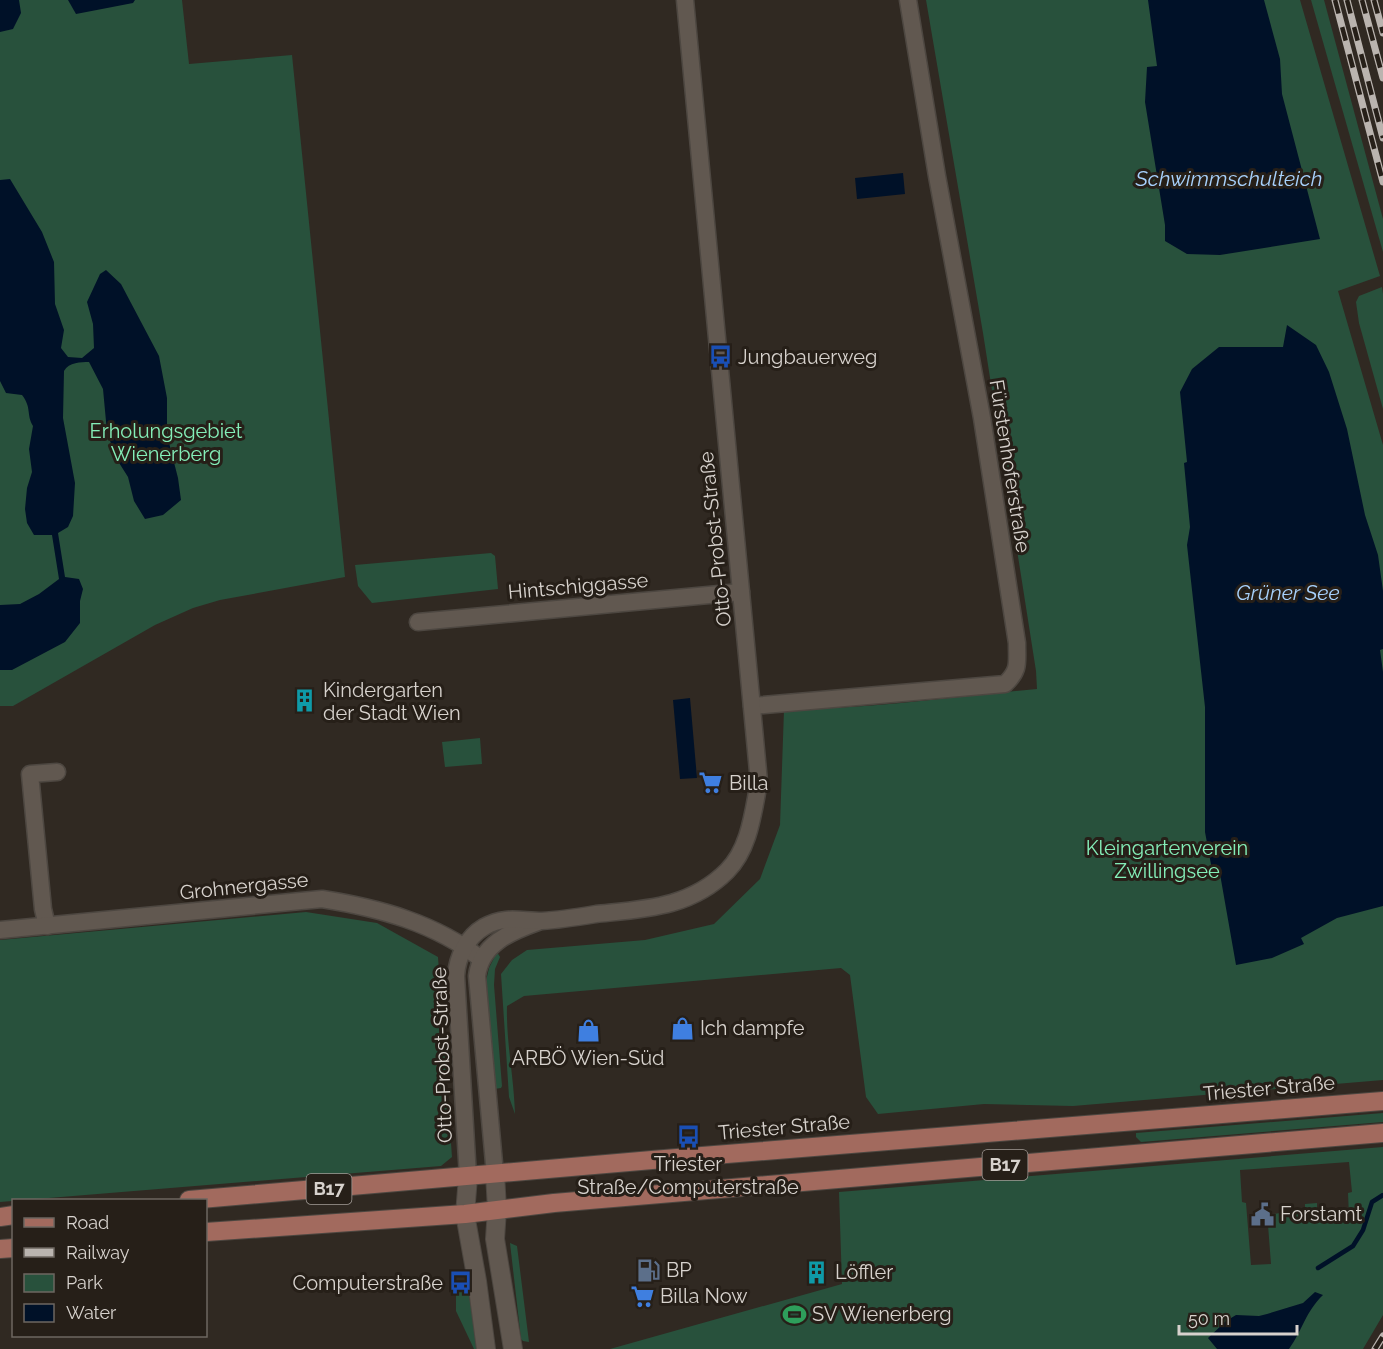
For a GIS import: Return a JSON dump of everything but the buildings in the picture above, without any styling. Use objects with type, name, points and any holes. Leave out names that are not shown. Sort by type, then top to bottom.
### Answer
[{"type":"main road","name":"Triester Straße","points":[[201,1199],[1383,1101]]},
{"type":"main road","name":"B17","points":[[207,1232],[465,1214],[543,1204],[1383,1134]]},
{"type":"street","name":"Otto-Probst-Straße","points":[[468,1177],[456,976],[459,957],[465,946],[484,927],[500,921],[516,918],[541,921],[661,907],[688,898],[711,884],[728,869],[748,837],[759,782],[685,0]]},
{"type":"street","name":"Fürstenhoferstraße","points":[[752,706],[1005,684],[1015,675],[1017,668],[1017,643],[984,429],[937,176],[908,0]]},
{"type":"street","name":"Hintschiggasse","points":[[418,622],[741,592]]},
{"type":"street","points":[[47,926],[43,909],[30,774],[57,772]]},
{"type":"street","name":"Grohnergasse","points":[[0,930],[322,899],[391,914],[449,937],[481,959]]},
{"type":"street","name":"Otto-Probst-Straße","points":[[495,1174],[477,976],[481,959],[488,951],[507,935],[541,921]]},
{"type":"street","points":[[495,1174],[497,1209],[495,1239],[513,1349]]},
{"type":"street","points":[[468,1177],[465,1214],[486,1349]]},
{"type":"green space","name":"Erholungsgebiet Wienerberg","points":[[0,0],[182,0],[189,64],[292,55],[345,577],[220,600],[193,608],[155,625],[13,706],[0,706]]},
{"type":"green space","name":"Kleingartenverein Zwillingsee","points":[[926,0],[1300,0],[1380,276],[1338,291],[1383,445],[1383,1080],[1073,1106],[984,1104],[878,1114],[866,1097],[850,975],[841,968],[524,996],[507,1006],[515,1114],[509,1097],[501,974],[512,960],[527,950],[645,940],[714,924],[760,879],[780,825],[784,710],[879,705],[1037,689],[983,333]]},
{"type":"green space","points":[[1311,0],[1324,0],[1383,219],[1383,252]]},
{"type":"green space","points":[[1382,287],[1383,409],[1359,323],[1356,302],[1359,296]]},
{"type":"green space","points":[[491,553],[495,556],[498,589],[372,603],[358,586],[355,565]]},
{"type":"green space","points":[[480,738],[482,764],[445,767],[442,742]]},
{"type":"green space","points":[[306,912],[377,923],[438,957],[452,1157],[441,1166],[37,1199],[12,1199],[12,1201],[0,1202],[0,940]]},
{"type":"green space","points":[[497,952],[500,957],[495,969],[494,985],[502,1086],[494,1089],[486,981],[489,968]]},
{"type":"green space","points":[[1383,1113],[1383,1122],[1141,1142],[1136,1137],[1136,1133]]},
{"type":"green space","points":[[1383,1147],[1383,1315],[1363,1349],[610,1349],[842,1284],[839,1192]],"holes":[[[1349,1162],[1352,1192],[1348,1193],[1349,1216],[1329,1217],[1328,1210],[1317,1210],[1317,1203],[1305,1204],[1305,1211],[1292,1212],[1291,1204],[1279,1205],[1280,1213],[1274,1214],[1275,1225],[1268,1225],[1271,1264],[1251,1265],[1246,1203],[1242,1202],[1240,1170]]]},
{"type":"green space","points":[[510,1243],[517,1246],[529,1342],[521,1339]]},
{"type":"green space","points":[[460,1285],[467,1288],[481,1349],[474,1349],[456,1311],[456,1289]]},
{"type":"water","points":[[0,0],[19,0],[21,13],[13,29],[0,32]]},
{"type":"water","points":[[68,0],[135,0],[133,3],[76,14]]},
{"type":"water","name":"Schwimmschulteich","points":[[1148,0],[1264,0],[1280,59],[1282,94],[1320,239],[1220,255],[1187,254],[1165,241],[1165,225],[1145,102],[1147,67],[1157,66]]},
{"type":"water","points":[[903,173],[905,194],[857,199],[855,178]]},
{"type":"water","points":[[10,179],[42,232],[54,262],[55,304],[64,330],[61,348],[68,357],[82,358],[94,348],[93,324],[87,302],[100,274],[106,270],[121,284],[159,356],[167,398],[167,435],[181,500],[163,515],[145,519],[134,501],[128,477],[116,458],[107,432],[103,389],[89,362],[75,363],[66,368],[64,371],[63,418],[75,483],[73,516],[68,527],[58,533],[65,577],[79,579],[83,589],[80,601],[80,623],[65,642],[12,670],[0,670],[0,605],[20,604],[39,594],[59,579],[52,535],[34,535],[27,523],[25,509],[27,488],[32,472],[29,449],[33,426],[27,404],[22,395],[6,393],[0,381],[0,180]]},
{"type":"water","name":"Grüner See","points":[[1287,325],[1316,345],[1329,372],[1347,429],[1365,515],[1378,555],[1383,591],[1383,649],[1380,650],[1383,672],[1383,906],[1337,918],[1301,938],[1304,944],[1272,958],[1236,965],[1220,874],[1213,875],[1205,832],[1205,707],[1187,545],[1190,527],[1184,463],[1187,462],[1180,392],[1192,369],[1219,347],[1283,347]]},
{"type":"water","points":[[690,698],[697,778],[680,779],[673,700]]},
{"type":"water","points":[[1315,1292],[1323,1295],[1312,1308],[1289,1349],[1217,1349],[1208,1338],[1236,1315],[1267,1314],[1303,1303]]},
{"type":"waterway","points":[[1318,1268],[1353,1246],[1363,1230],[1372,1202],[1383,1195]]},
{"type":"railway","points":[[1335,0],[1383,182]]},
{"type":"railway","points":[[1347,0],[1383,138]]},
{"type":"railway","points":[[1362,0],[1383,78]]},
{"type":"railway","points":[[1374,0],[1383,33]]},
{"type":"railway","points":[[1375,1349],[1383,1336]]},
{"type":"place","name":"Jungbauerweg","points":[[720,357]]},
{"type":"place","name":"Kindergarten der Stadt Wien","points":[[305,701]]},
{"type":"place","name":"Billa","points":[[711,783]]},
{"type":"place","name":"Ich dampfe","points":[[682,1028]]},
{"type":"place","name":"ARBÖ Wien-Süd","points":[[588,1031]]},
{"type":"place","name":"Triester Straße/Computerstraße","points":[[688,1137]]},
{"type":"place","name":"Forstamt","points":[[1262,1214]]},
{"type":"place","name":"BP","points":[[648,1270]]},
{"type":"place","name":"Löffler","points":[[817,1272]]},
{"type":"place","name":"Computerstraße","points":[[461,1283]]},
{"type":"place","name":"Billa Now","points":[[642,1296]]},
{"type":"place","name":"SV Wienerberg","points":[[794,1314]]}]
